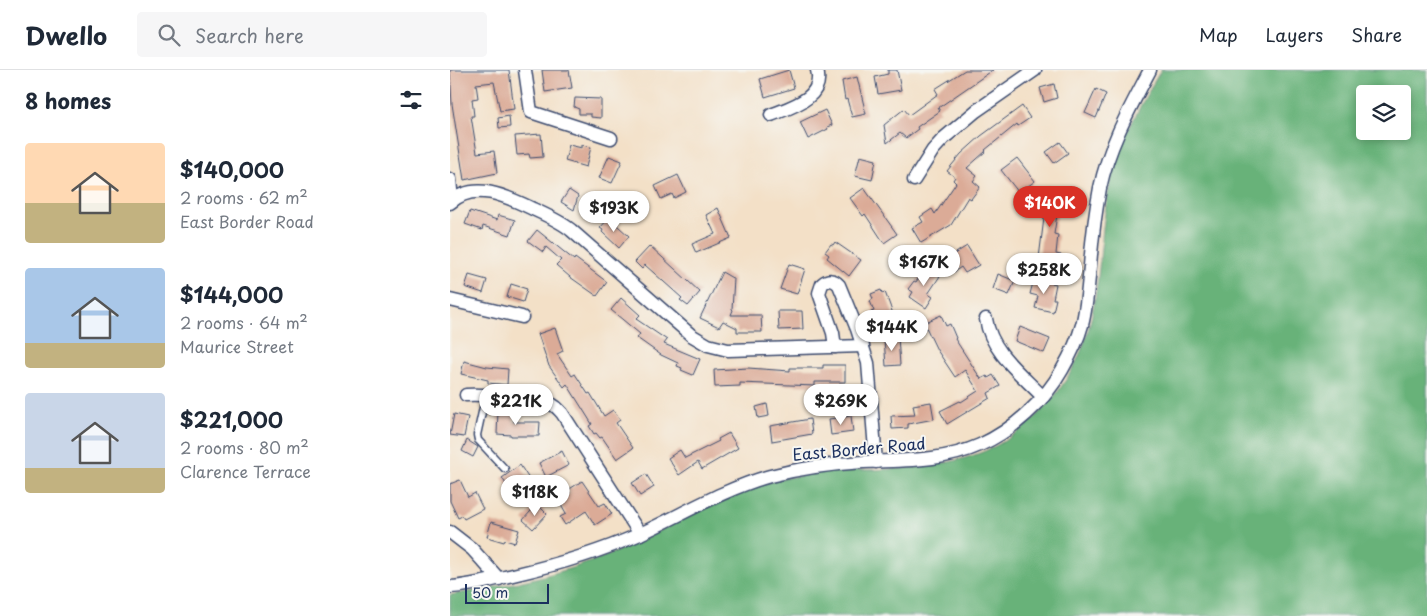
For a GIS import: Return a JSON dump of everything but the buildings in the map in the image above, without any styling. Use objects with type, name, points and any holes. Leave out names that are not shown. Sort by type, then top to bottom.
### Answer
[{"type":"street","points":[[525,70],[531,112],[611,138]]},
{"type":"street","points":[[771,115],[801,103],[812,94],[818,82],[817,70]]},
{"type":"street","points":[[914,180],[933,150],[944,138],[976,111],[1034,70]]},
{"type":"street","name":"East Border Road","points":[[450,587],[499,579],[580,557],[640,534],[717,495],[763,478],[806,468],[928,460],[949,456],[996,437],[1016,423],[1043,397],[1062,371],[1082,328],[1087,303],[1092,235],[1104,170],[1122,124],[1150,70]]},
{"type":"street","points":[[450,179],[450,202]]},
{"type":"street","points":[[450,202],[461,194],[494,193],[507,196],[557,221],[571,230],[691,335],[708,345],[735,350],[863,346]]},
{"type":"street","points":[[835,347],[834,333],[819,292],[822,284],[830,280],[839,285],[863,346],[870,370],[876,462]]},
{"type":"street","points":[[450,300],[522,317]]},
{"type":"street","points":[[986,319],[991,336],[999,350],[1043,397]]},
{"type":"street","points":[[466,395],[486,394],[550,404],[562,413],[640,534]]},
{"type":"street","points":[[450,532],[472,549],[499,579]]},
{"type":"lane","points":[[486,394],[477,435],[478,440],[505,469]]},
{"type":"green space","points":[[1161,70],[1427,70],[1427,616],[450,616],[450,595],[541,577],[586,563],[628,546],[724,498],[764,483],[833,469],[892,469],[949,462],[991,448],[1018,432],[1042,411],[1052,399],[1070,373],[1081,351],[1094,305],[1110,184],[1119,154],[1138,111]]}]
